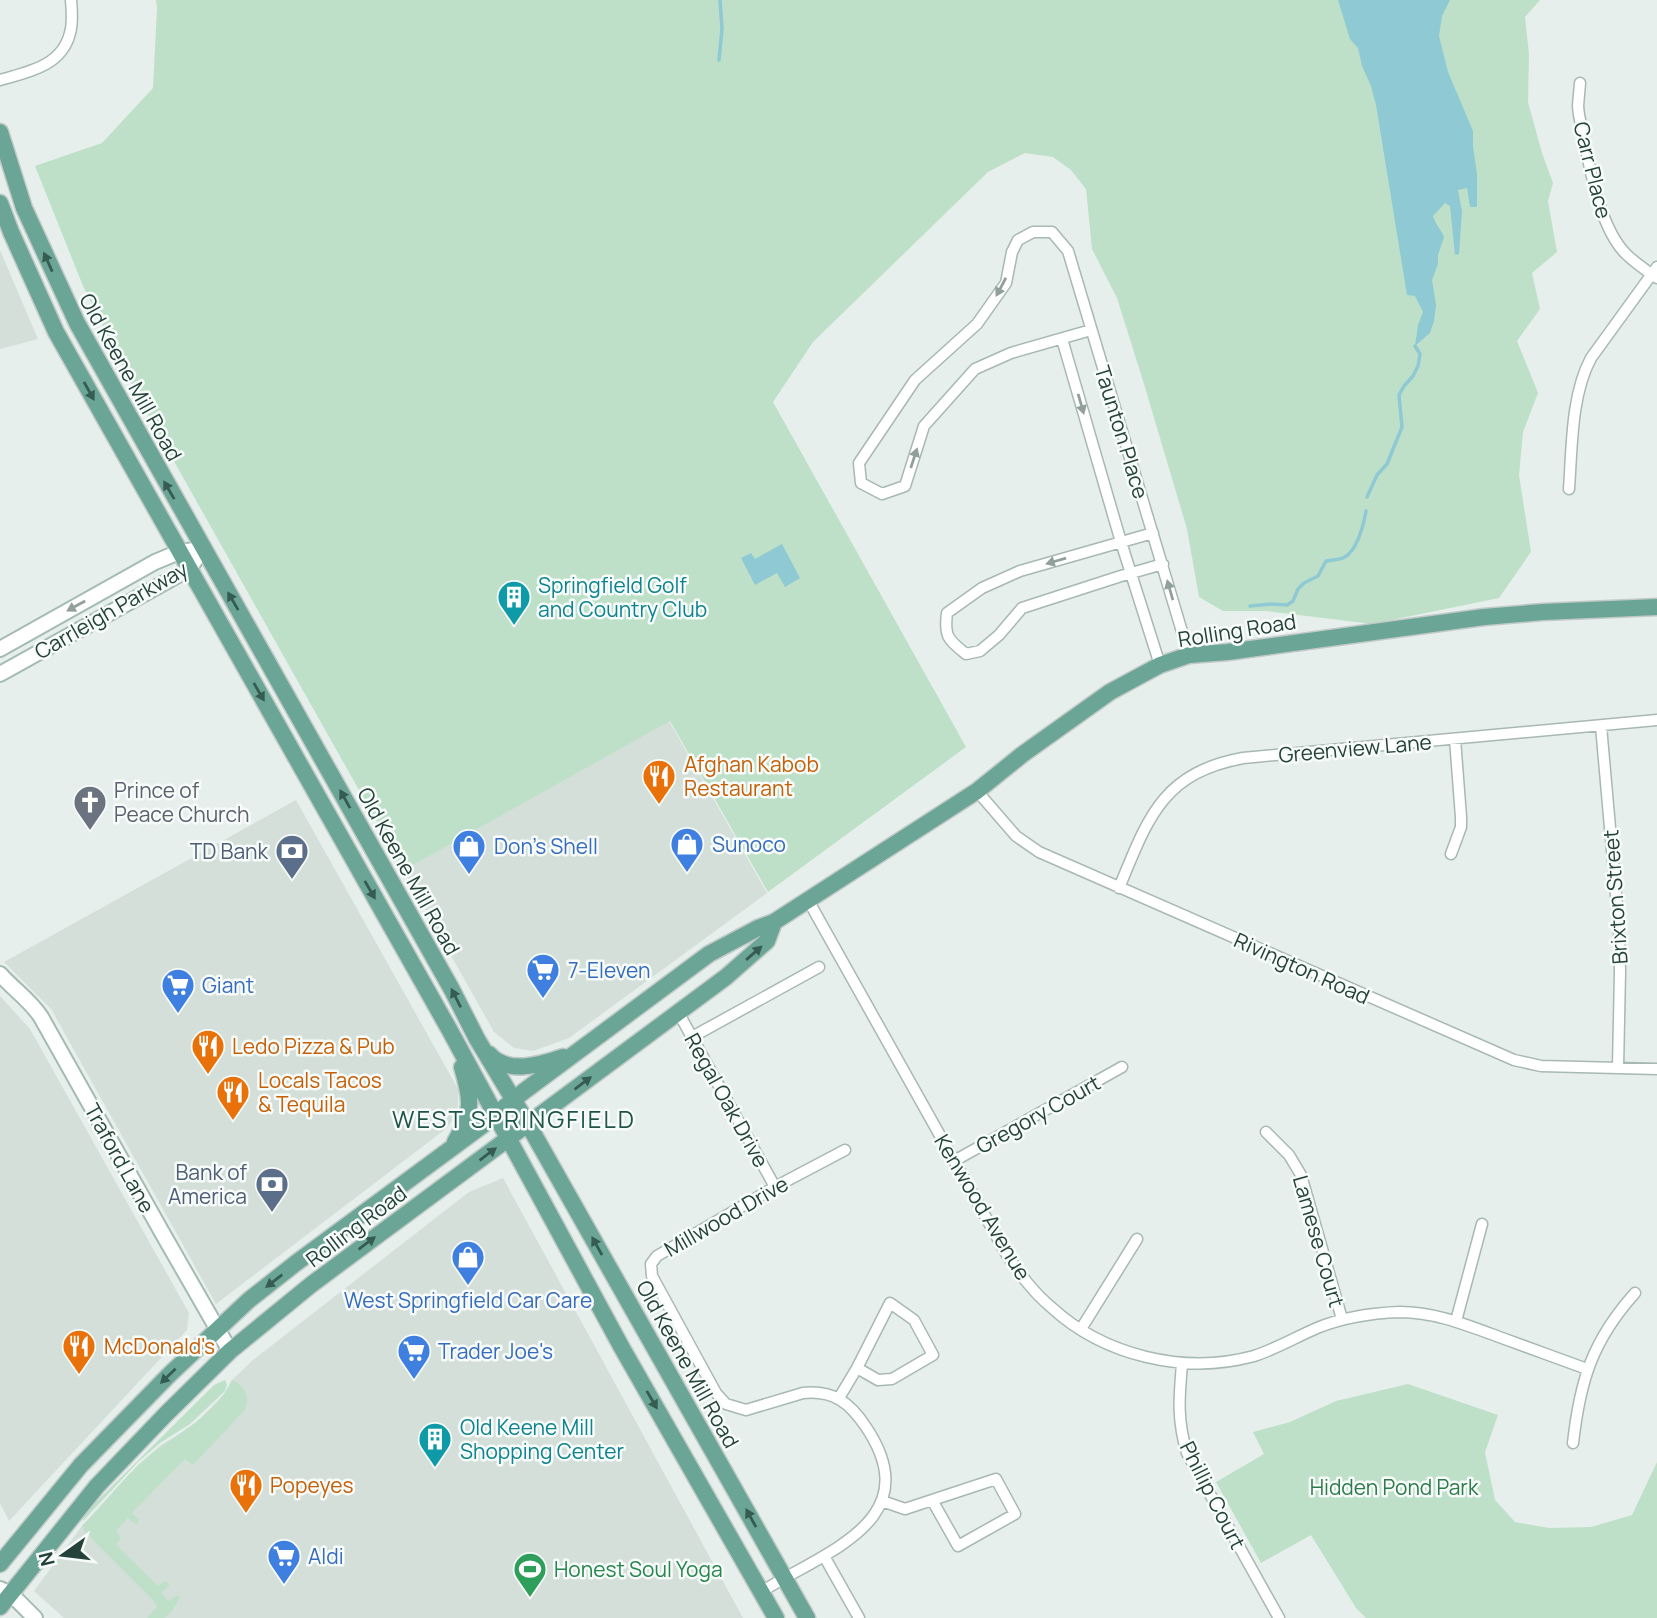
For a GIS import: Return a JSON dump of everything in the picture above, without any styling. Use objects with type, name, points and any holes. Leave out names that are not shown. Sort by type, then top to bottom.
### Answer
[{"type":"main road","name":"Old Keene Mill Road","points":[[0,132],[24,208],[77,323],[451,988],[477,1039],[528,1124],[807,1618]]},
{"type":"main road","name":"Old Keene Mill Road","points":[[0,203],[57,332],[509,1138],[622,1348],[776,1618]]},
{"type":"main road","name":"Rolling Road","points":[[0,1564],[81,1465],[145,1399],[249,1300],[296,1263],[709,954],[774,922],[977,791],[1023,754],[1110,692],[1160,665],[1189,655],[1484,617],[1657,607]]},
{"type":"main road","name":"Rolling Road","points":[[0,1607],[5,1591],[97,1486],[230,1351],[312,1284],[726,977],[767,942],[774,922]]},
{"type":"main road","points":[[477,1039],[496,1062],[505,1065],[535,1066],[578,1052]]},
{"type":"main road","points":[[450,1150],[464,1126],[469,1108],[468,1088],[455,1041]]},
{"type":"street","points":[[0,80],[35,70],[52,61],[61,52],[72,23],[71,0]]},
{"type":"street","name":"Carr Place","points":[[1580,83],[1579,116],[1603,217],[1616,242],[1626,254],[1655,273]]},
{"type":"street","name":"Taunton Place","points":[[1160,665],[1062,339],[1011,353],[975,369],[924,426],[905,486],[883,494],[861,483],[859,464],[915,380],[977,324],[1006,283],[1012,252],[1018,240],[1033,232],[1052,232],[1068,251],[1189,655]]},
{"type":"street","points":[[1569,489],[1577,398],[1585,369],[1655,273]]},
{"type":"street","points":[[1062,339],[1091,330]]},
{"type":"street","points":[[1153,533],[1020,571],[982,587],[947,613],[945,627],[951,642],[966,654],[980,652],[1022,608],[1163,564]]},
{"type":"street","name":"Carrleigh Parkway","points":[[0,649],[155,562],[179,552],[203,549]]},
{"type":"street","name":"Carrleigh Parkway","points":[[0,674],[189,569],[203,549]]},
{"type":"street","name":"Greenview Lane","points":[[1119,888],[1157,808],[1177,785],[1203,769],[1222,762],[1657,720]]},
{"type":"street","name":"Brixton Street","points":[[1601,726],[1619,929],[1618,1068]]},
{"type":"street","points":[[1451,854],[1461,827],[1455,738]]},
{"type":"street","name":"Rivington Road","points":[[977,791],[1007,828],[1028,845],[1055,860],[1514,1060],[1541,1066],[1657,1069]]},
{"type":"street","name":"Kenwood Avenue","points":[[808,900],[1006,1255],[1021,1276],[1053,1310],[1081,1329],[1127,1351],[1182,1364],[1229,1361],[1253,1356],[1342,1319],[1402,1312],[1456,1321],[1587,1369]]},
{"type":"street","points":[[692,1037],[819,967]]},
{"type":"street","name":"Traford Lane","points":[[0,974],[41,1017],[230,1351]]},
{"type":"street","name":"Regal Oak Drive","points":[[678,1012],[775,1187]]},
{"type":"street","name":"Gregory Court","points":[[954,1161],[1122,1067]]},
{"type":"street","name":"Lamese Court","points":[[1266,1132],[1289,1155],[1301,1175],[1342,1319]]},
{"type":"street","name":"Millwood Drive","points":[[839,1398],[811,1392],[746,1410],[726,1404],[716,1393],[652,1276],[651,1265],[657,1256],[775,1187],[845,1150]]},
{"type":"street","points":[[1456,1321],[1482,1224]]},
{"type":"street","points":[[1081,1329],[1137,1239]]},
{"type":"street","points":[[1573,1444],[1577,1407],[1587,1369],[1620,1309],[1635,1293]]},
{"type":"street","points":[[761,1592],[851,1538],[875,1514],[882,1501],[887,1479],[883,1459],[870,1432],[857,1414],[839,1398],[890,1303],[914,1321],[933,1355],[892,1379],[878,1380],[857,1368]]},
{"type":"street","name":"Phillip Court","points":[[1182,1364],[1179,1416],[1187,1453],[1279,1618]]},
{"type":"street","points":[[882,1501],[905,1509],[932,1500],[996,1479],[1015,1514],[958,1546],[932,1500]]},
{"type":"street","points":[[824,1556],[859,1618]]},
{"type":"street","points":[[5,1591],[35,1618]]},
{"type":"shaded area","points":[[0,250],[38,339],[0,349]]},
{"type":"shaded area","points":[[669,721],[767,893],[569,1038],[533,1051],[514,1048],[494,1032],[403,870]]},
{"type":"shaded area","points":[[296,800],[458,1089],[458,1112],[447,1128],[216,1304],[51,1009],[4,962]]},
{"type":"shaded area","points":[[0,996],[30,1029],[189,1313],[187,1330],[9,1521],[0,1503]]},
{"type":"shaded area","name":"Old Keene Mill Shopping Center","points":[[503,1178],[743,1618],[64,1618],[34,1591],[82,1526],[139,1464],[161,1445],[193,1426],[253,1360],[469,1192]]},
{"type":"green space","points":[[156,0],[1540,0],[1525,17],[1529,54],[1528,102],[1553,183],[1548,201],[1557,252],[1532,273],[1540,309],[1517,341],[1538,393],[1523,432],[1519,475],[1531,552],[1499,598],[1372,624],[1266,611],[1223,611],[1199,597],[1187,529],[1144,384],[1117,298],[1092,249],[1086,189],[1071,170],[1053,157],[1025,153],[988,172],[813,342],[773,402],[966,747],[768,892],[670,721],[404,870],[135,392],[83,286],[35,166],[102,143],[153,88]]},
{"type":"green space","points":[[225,1380],[225,1391],[190,1424],[160,1443],[138,1462],[82,1521],[92,1506],[214,1385]]},
{"type":"green space","points":[[232,1380],[246,1392],[245,1410],[194,1464],[185,1459],[132,1513],[138,1523],[135,1524],[128,1518],[116,1531],[121,1538],[116,1545],[158,1586],[165,1581],[169,1583],[161,1593],[169,1601],[177,1595],[180,1597],[165,1618],[147,1618],[157,1607],[153,1600],[82,1526],[141,1463],[203,1416],[224,1394]]},
{"type":"green space","name":"Hidden Pond Park","points":[[1408,1384],[1498,1415],[1485,1452],[1495,1500],[1515,1522],[1549,1528],[1591,1527],[1632,1515],[1657,1462],[1657,1618],[1366,1618],[1356,1608],[1311,1535],[1261,1563],[1216,1482],[1264,1454],[1253,1432],[1290,1422],[1336,1401]]},
{"type":"water","points":[[1338,0],[1450,0],[1442,16],[1439,36],[1448,72],[1473,131],[1477,207],[1470,207],[1467,188],[1458,190],[1462,211],[1459,254],[1455,255],[1450,206],[1445,203],[1433,216],[1444,237],[1432,280],[1436,305],[1434,321],[1430,333],[1415,346],[1423,312],[1415,296],[1407,295],[1376,105],[1358,48],[1350,39]]},
{"type":"water","points":[[782,544],[800,578],[785,587],[777,573],[755,585],[741,558],[751,553],[755,559]]},
{"type":"waterway","points":[[719,60],[722,29],[720,0]]},
{"type":"waterway","points":[[1367,497],[1377,475],[1387,464],[1402,427],[1399,395],[1418,366],[1420,354],[1415,346]]},
{"type":"waterway","points":[[1250,606],[1287,605],[1293,601],[1298,589],[1318,576],[1326,561],[1348,555],[1362,530],[1366,511]]},
{"type":"place","name":"Springfield Golf and Country Club","points":[[514,627]]},
{"type":"place","name":"Afghan Kabob Restaurant","points":[[659,806]]},
{"type":"place","name":"Prince of Peace Church","points":[[90,832]]},
{"type":"place","name":"Sunoco","points":[[687,874]]},
{"type":"place","name":"Don's Shell","points":[[469,876]]},
{"type":"place","name":"TD Bank","points":[[292,881]]},
{"type":"place","name":"7-Eleven","points":[[543,1000]]},
{"type":"place","name":"Giant","points":[[178,1015]]},
{"type":"place","name":"Ledo Pizza & Pub","points":[[208,1076]]},
{"type":"place","name":"Locals Tacos & Tequila","points":[[233,1122]]},
{"type":"place","name":"Bank of America","points":[[272,1214]]},
{"type":"place","name":"West Springfield Car Care","points":[[468,1287]]},
{"type":"place","name":"McDonald's","points":[[79,1376]]},
{"type":"place","name":"Trader Joe's","points":[[414,1381]]},
{"type":"place","name":"Old Keene Mill Shopping Center","points":[[435,1469]]},
{"type":"place","name":"Popeyes","points":[[246,1515]]},
{"type":"place","name":"Aldi","points":[[284,1586]]},
{"type":"place","name":"Honest Soul Yoga","points":[[530,1599]]},
{"type":"district","name":"WEST SPRINGFIELD","points":[[514,1118]]}]
